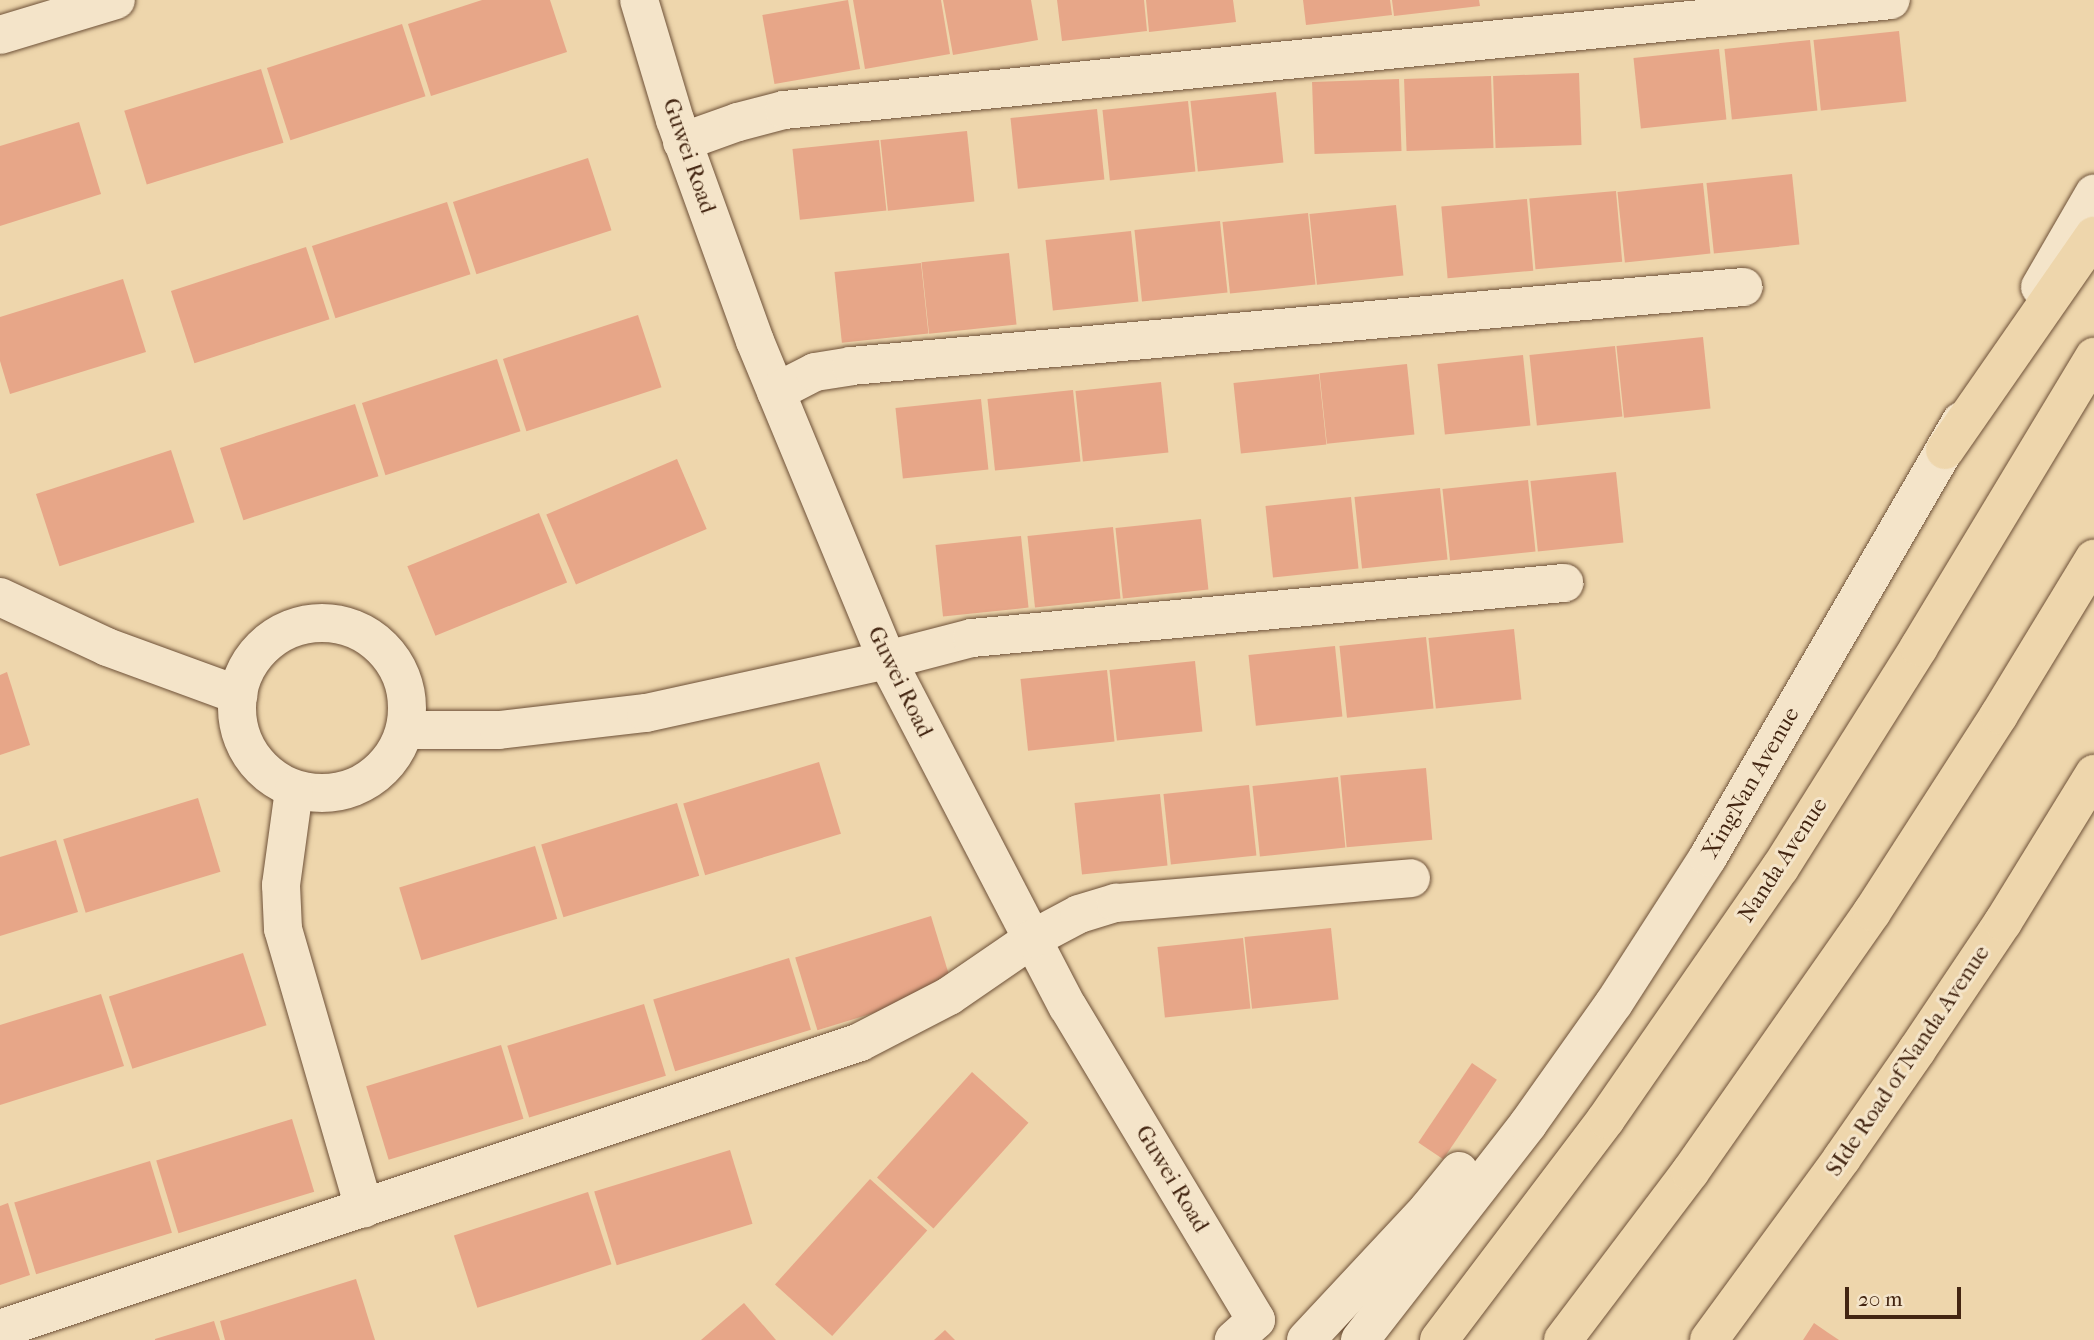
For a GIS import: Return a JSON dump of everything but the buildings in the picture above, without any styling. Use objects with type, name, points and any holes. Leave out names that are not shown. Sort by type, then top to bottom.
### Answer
[{"type":"main road","points":[[1945,450],[2094,236]]},
{"type":"main road","name":"Nanda Avenue","points":[[1439,1340],[1606,1119],[1780,868],[1919,647],[2094,357]]},
{"type":"main road","points":[[1563,1340],[1689,1172],[1872,912],[1999,715],[2094,559]]},
{"type":"main road","name":"SIde Road of Nanda Avenue","points":[[1709,1340],[1762,1270],[1909,1061],[2003,922],[2094,774]]},
{"type":"street","points":[[0,35],[116,0]]},
{"type":"street","name":"Guwei Road","points":[[639,0],[682,142],[776,391],[887,660],[1068,1007],[1245,1330]]},
{"type":"street","points":[[682,142],[738,121],[784,110],[1891,0]]},
{"type":"street","name":"XingNan Avenue","points":[[1360,1340],[1536,1114],[1614,1003],[1708,856],[2094,194]]},
{"type":"street","points":[[776,391],[815,372],[851,366],[1744,287]]},
{"type":"street","points":[[405,730],[499,730],[646,713],[887,660],[972,638],[1564,583]]},
{"type":"street","points":[[0,597],[107,647],[238,695]]},
{"type":"street","points":[[309,623],[337,624],[363,632],[384,648],[401,673],[408,701],[405,730],[393,756],[372,777],[345,789],[316,792],[294,790],[264,770],[247,748],[238,722],[238,695],[246,669],[262,648],[284,632],[309,623]]},
{"type":"street","points":[[294,790],[281,885],[283,929],[364,1208]]},
{"type":"street","points":[[1306,1340],[1428,1209],[1708,856]]},
{"type":"street","points":[[0,1329],[860,1042],[949,996],[1032,939],[1080,914],[1116,903],[1411,878]]}]
